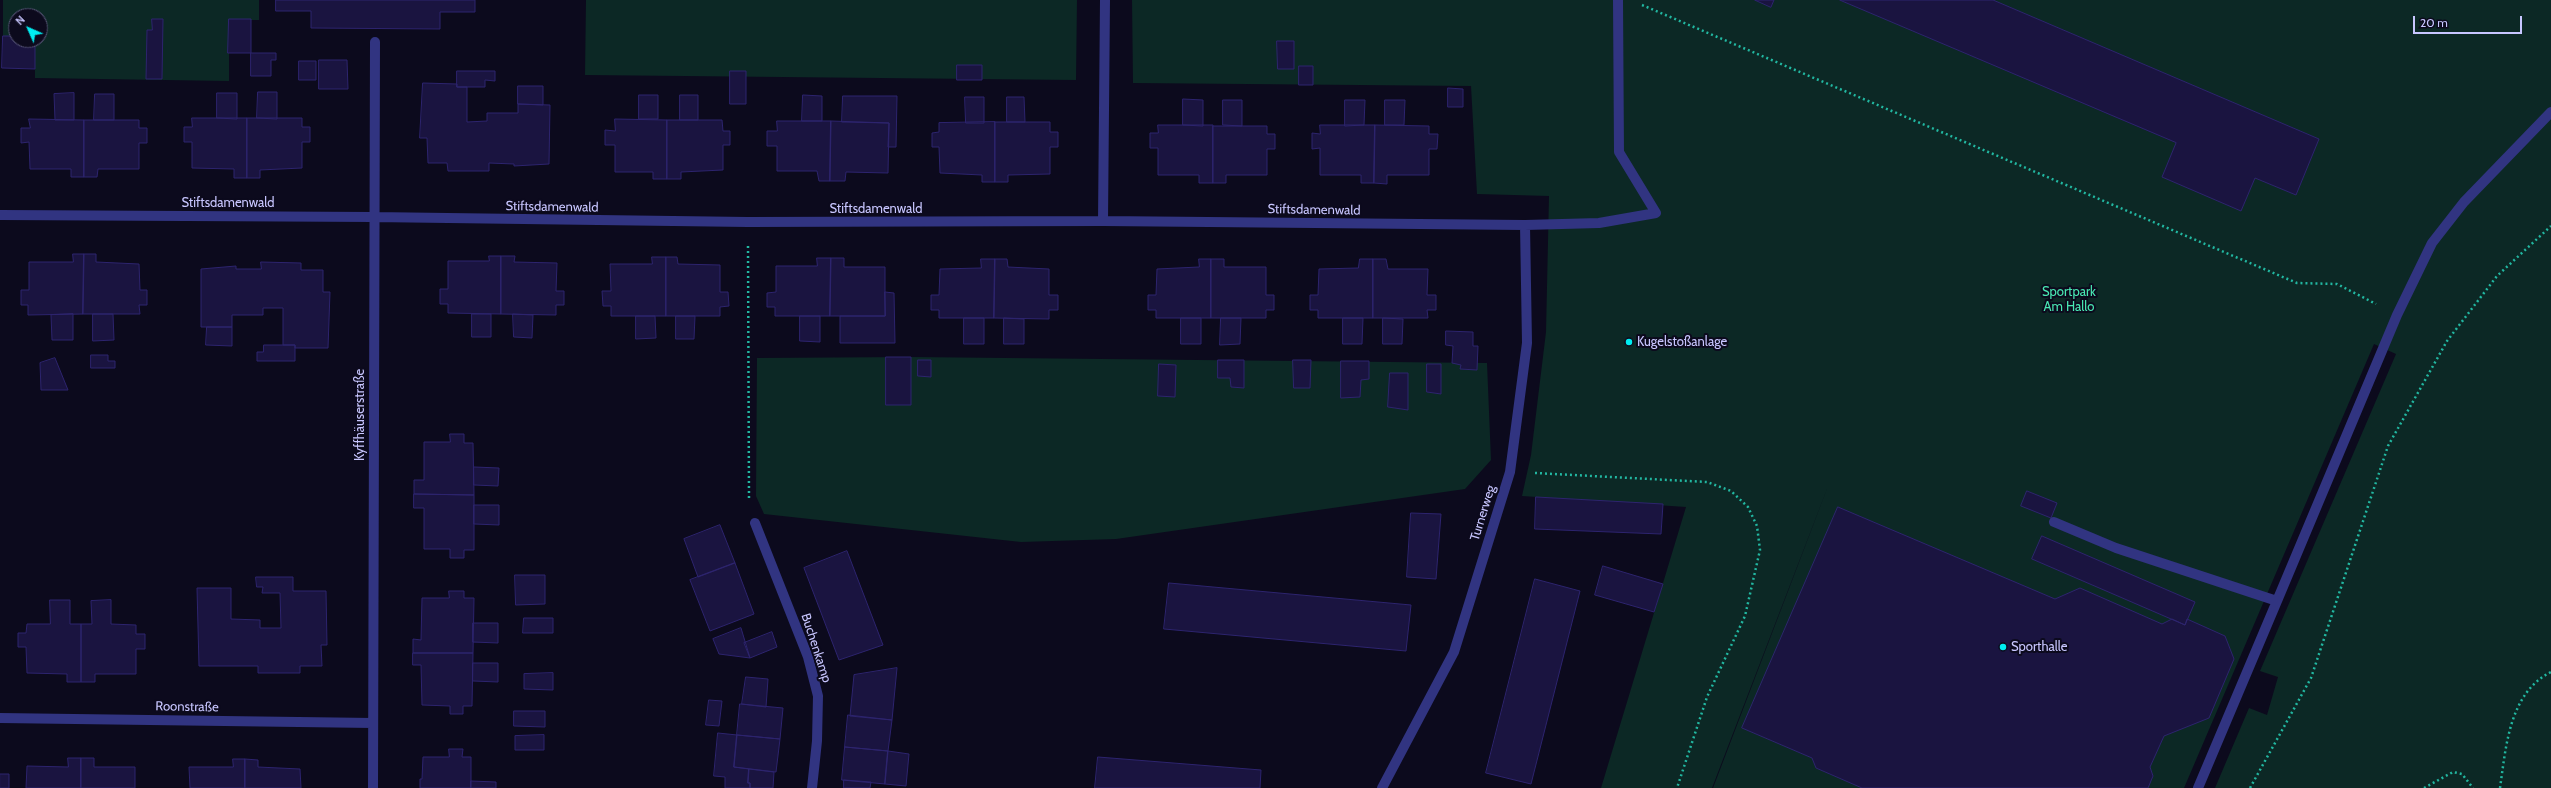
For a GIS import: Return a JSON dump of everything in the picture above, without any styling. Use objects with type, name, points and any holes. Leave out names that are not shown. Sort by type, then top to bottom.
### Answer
[{"type":"street","points":[[1103,221],[1105,0]]},
{"type":"street","name":"Stiftsdamenwald","points":[[0,215],[373,217],[748,222],[1103,221],[1525,226],[1599,223],[1656,213],[1619,152],[1618,0]]},
{"type":"street","name":"Kyffhäuserstraße","points":[[372,788],[373,217],[375,42]]},
{"type":"street","points":[[2198,788],[2397,315],[2432,243],[2464,202],[2551,112]]},
{"type":"street","name":"Turnerweg","points":[[1382,788],[1454,652],[1510,472],[1527,343],[1525,226]]},
{"type":"street","name":"Buchenkamp","points":[[755,522],[808,657],[818,696],[812,788]]},
{"type":"street","points":[[2054,522],[2116,548],[2277,601]]},
{"type":"street","name":"Roonstraße","points":[[0,718],[373,723]]},
{"type":"path","points":[[1638,3],[2297,283],[2337,284],[2397,315]]},
{"type":"path","points":[[748,222],[748,493],[755,522]]},
{"type":"path","points":[[2250,788],[2311,678],[2388,446],[2447,341],[2496,276],[2551,226]]},
{"type":"path","points":[[1510,472],[1707,482],[1731,491],[1748,507],[1757,526],[1760,550],[1755,581],[1745,616],[1707,697],[1677,788]]},
{"type":"path","points":[[2500,788],[2508,733],[2520,702],[2543,676],[2551,672]]},
{"type":"path","points":[[2424,788],[2453,772],[2462,774],[2473,788]]},
{"type":"green space","points":[[3,0],[259,0],[259,20],[229,20],[229,81],[35,78],[35,48],[48,48],[48,8],[8,8],[8,36],[3,36]]},
{"type":"green space","points":[[586,0],[1077,0],[1076,80],[585,75]]},
{"type":"green space","name":"Sportpark Am Hallo","points":[[1132,0],[2551,0],[2551,788],[2215,788],[2249,708],[2267,715],[2278,677],[2260,671],[2396,354],[2374,344],[2184,788],[1713,788],[1830,481],[1712,788],[1601,788],[1686,507],[1522,496],[1531,455],[1546,332],[1549,196],[1477,194],[1471,86],[1133,83]]},
{"type":"green space","points":[[911,357],[1487,363],[1491,460],[1465,489],[1116,539],[1021,542],[764,514],[756,496],[757,358]]},
{"type":"building","points":[[276,0],[475,0],[475,12],[440,12],[440,29],[311,28],[311,11],[276,11]]},
{"type":"building","points":[[1755,0],[1774,0],[1771,7]]},
{"type":"building","points":[[1840,0],[1993,0],[2319,139],[2296,195],[2255,178],[2241,211],[2162,177],[2176,143]]},
{"type":"building","points":[[152,19],[163,19],[162,79],[146,79],[147,30],[152,30]]},
{"type":"building","points":[[229,19],[251,19],[251,53],[228,53]]},
{"type":"building","points":[[3,36],[8,36],[8,48],[35,48],[35,69],[2,68]]},
{"type":"building","points":[[1277,41],[1294,41],[1294,69],[1278,69]]},
{"type":"building","points":[[251,53],[276,53],[276,60],[271,60],[271,76],[251,76]]},
{"type":"building","points":[[319,60],[347,60],[348,89],[319,89]]},
{"type":"building","points":[[299,61],[316,61],[316,80],[299,80]]},
{"type":"building","points":[[957,65],[982,65],[982,80],[957,80]]},
{"type":"building","points":[[1299,66],[1313,66],[1313,85],[1299,85]]},
{"type":"building","points":[[457,71],[495,71],[495,81],[485,80],[485,87],[457,87]]},
{"type":"building","points":[[730,71],[746,71],[746,104],[730,104]]},
{"type":"building","points":[[423,83],[457,84],[457,87],[467,87],[467,122],[487,121],[487,113],[518,113],[518,104],[550,105],[549,164],[514,166],[514,164],[489,163],[489,171],[448,171],[447,163],[428,163],[427,138],[420,138]]},
{"type":"building","points":[[518,86],[543,86],[543,105],[518,104]]},
{"type":"building","points":[[1448,88],[1463,89],[1463,107],[1448,107]]},
{"type":"building","points":[[258,92],[277,92],[277,119],[257,118]]},
{"type":"building","points":[[74,93],[74,120],[55,120],[54,94]]},
{"type":"building","points":[[217,93],[237,93],[237,119],[217,118]]},
{"type":"building","points":[[95,94],[114,94],[114,120],[94,120]]},
{"type":"building","points":[[639,95],[658,95],[658,119],[639,119]]},
{"type":"building","points":[[680,95],[698,95],[698,120],[680,120]]},
{"type":"building","points":[[803,95],[822,96],[822,121],[802,121]]},
{"type":"building","points":[[843,96],[897,96],[896,147],[888,147],[889,123],[842,122]]},
{"type":"building","points":[[965,97],[984,97],[984,123],[966,123]]},
{"type":"building","points":[[1007,97],[1024,97],[1025,122],[1007,122]]},
{"type":"building","points":[[1183,99],[1203,100],[1203,126],[1183,125]]},
{"type":"building","points":[[1223,100],[1242,100],[1242,126],[1223,125]]},
{"type":"building","points":[[1345,100],[1365,100],[1364,125],[1345,126]]},
{"type":"building","points":[[1385,100],[1405,100],[1404,125],[1385,125]]},
{"type":"building","points":[[192,118],[247,118],[247,178],[234,178],[234,169],[192,168],[192,142],[184,142],[184,127],[192,127]]},
{"type":"building","points":[[247,118],[302,118],[302,127],[310,127],[310,142],[302,142],[302,168],[260,170],[260,178],[247,178]]},
{"type":"building","points":[[29,119],[84,120],[84,177],[71,177],[71,169],[30,169],[29,142],[21,143],[21,128],[30,128]]},
{"type":"building","points":[[615,119],[667,120],[667,179],[653,179],[653,172],[615,172],[615,145],[605,145],[605,130],[615,131]]},
{"type":"building","points":[[84,120],[139,120],[139,128],[147,128],[147,143],[139,143],[139,169],[98,169],[97,177],[84,177]]},
{"type":"building","points":[[667,120],[722,120],[723,131],[730,131],[730,145],[723,145],[723,170],[681,172],[681,179],[667,179]]},
{"type":"building","points":[[777,121],[831,121],[830,181],[819,181],[817,171],[777,171],[777,146],[767,146],[767,131],[777,131]]},
{"type":"building","points":[[831,121],[889,123],[888,173],[846,172],[845,181],[830,181]]},
{"type":"building","points":[[995,122],[1050,122],[1050,132],[1058,132],[1058,147],[1050,147],[1050,174],[1008,175],[1008,182],[995,182]]},
{"type":"building","points":[[995,122],[995,182],[982,182],[982,175],[940,173],[939,147],[932,147],[932,133],[939,132],[939,123]]},
{"type":"building","points":[[1158,125],[1213,125],[1213,183],[1199,183],[1199,175],[1158,175],[1158,148],[1150,148],[1150,133],[1158,133]]},
{"type":"building","points":[[1320,125],[1375,125],[1374,183],[1361,183],[1361,175],[1320,175],[1320,148],[1312,149],[1312,133],[1320,134]]},
{"type":"building","points":[[1375,125],[1429,126],[1429,134],[1438,134],[1437,149],[1429,149],[1429,175],[1387,175],[1387,184],[1374,183]]},
{"type":"building","points":[[1213,126],[1267,126],[1267,134],[1275,134],[1275,149],[1267,149],[1267,175],[1226,175],[1226,183],[1213,183]]},
{"type":"building","points":[[73,254],[84,254],[83,314],[28,315],[28,305],[21,305],[21,290],[29,290],[29,262],[73,262]]},
{"type":"building","points":[[84,254],[96,254],[96,262],[139,264],[140,290],[147,290],[147,305],[139,305],[140,314],[83,314]]},
{"type":"building","points":[[489,256],[501,256],[501,314],[448,313],[448,304],[440,304],[440,289],[448,289],[448,261],[489,261]]},
{"type":"building","points":[[501,256],[515,256],[514,262],[557,263],[556,291],[564,291],[564,305],[556,305],[556,315],[501,314]]},
{"type":"building","points":[[652,257],[666,257],[666,316],[611,316],[611,306],[603,306],[602,291],[611,291],[610,264],[652,264]]},
{"type":"building","points":[[666,257],[677,257],[678,264],[720,265],[720,292],[728,292],[729,306],[720,307],[720,316],[666,316]]},
{"type":"building","points":[[817,258],[831,258],[830,316],[775,316],[775,307],[767,307],[767,293],[776,292],[776,266],[817,266]]},
{"type":"building","points":[[831,258],[844,258],[844,267],[885,267],[885,316],[830,316]]},
{"type":"building","points":[[981,259],[995,259],[994,318],[939,318],[939,310],[931,310],[931,295],[939,295],[940,269],[981,268]]},
{"type":"building","points":[[995,259],[1007,259],[1008,267],[1049,269],[1049,295],[1058,295],[1058,310],[1049,310],[1049,319],[994,318]]},
{"type":"building","points":[[1199,259],[1211,259],[1211,318],[1156,318],[1156,310],[1148,310],[1148,295],[1156,295],[1157,269],[1199,267]]},
{"type":"building","points":[[1211,259],[1224,259],[1224,267],[1266,267],[1266,295],[1274,295],[1274,310],[1266,310],[1266,318],[1211,318]]},
{"type":"building","points":[[1360,259],[1373,259],[1373,318],[1318,318],[1318,310],[1310,310],[1310,295],[1318,295],[1319,269],[1358,268]]},
{"type":"building","points":[[1373,259],[1386,259],[1388,269],[1428,269],[1427,295],[1436,295],[1436,310],[1427,310],[1428,318],[1373,318]]},
{"type":"building","points":[[261,262],[301,263],[301,270],[323,270],[323,292],[330,292],[328,348],[295,348],[295,345],[283,345],[283,308],[263,308],[263,315],[232,315],[232,327],[201,327],[201,269],[236,266],[236,269],[261,269]]},
{"type":"building","points":[[885,292],[894,293],[895,343],[840,343],[840,316],[885,316]]},
{"type":"building","points":[[73,314],[73,340],[52,340],[51,315]]},
{"type":"building","points":[[93,314],[113,314],[114,340],[93,341]]},
{"type":"building","points":[[472,314],[491,314],[491,337],[472,337]]},
{"type":"building","points":[[513,314],[533,315],[532,338],[514,337]]},
{"type":"building","points":[[636,316],[655,316],[656,338],[636,339]]},
{"type":"building","points":[[676,316],[695,316],[694,339],[676,339]]},
{"type":"building","points":[[800,316],[820,316],[820,342],[800,341]]},
{"type":"building","points":[[964,318],[984,318],[984,344],[964,344]]},
{"type":"building","points":[[1004,318],[1024,319],[1024,344],[1004,344]]},
{"type":"building","points":[[1181,318],[1201,318],[1201,344],[1181,344]]},
{"type":"building","points":[[1221,318],[1241,318],[1240,344],[1220,345]]},
{"type":"building","points":[[1343,318],[1363,318],[1362,344],[1343,344]]},
{"type":"building","points":[[1383,318],[1403,319],[1402,344],[1383,344]]},
{"type":"building","points":[[207,327],[232,327],[232,346],[206,345]]},
{"type":"building","points":[[1446,331],[1473,332],[1473,346],[1478,346],[1477,370],[1460,369],[1461,365],[1452,363],[1453,346],[1446,345]]},
{"type":"building","points":[[264,345],[295,345],[295,361],[257,361],[257,352],[263,352]]},
{"type":"building","points":[[91,355],[108,355],[108,361],[115,361],[115,368],[91,368]]},
{"type":"building","points":[[886,357],[911,357],[911,405],[886,405]]},
{"type":"building","points":[[55,358],[68,390],[41,390],[40,363]]},
{"type":"building","points":[[918,360],[931,360],[931,377],[918,376]]},
{"type":"building","points":[[1218,360],[1244,360],[1244,388],[1231,387],[1230,378],[1218,378]]},
{"type":"building","points":[[1293,360],[1311,360],[1310,388],[1294,388]]},
{"type":"building","points":[[1341,361],[1369,361],[1369,379],[1361,380],[1360,397],[1341,398]]},
{"type":"building","points":[[1159,364],[1176,365],[1175,397],[1158,396]]},
{"type":"building","points":[[1427,364],[1441,364],[1441,394],[1427,392]]},
{"type":"building","points":[[1390,373],[1408,373],[1408,410],[1388,407]]},
{"type":"building","points":[[450,434],[464,434],[464,443],[473,443],[474,495],[414,494],[414,480],[424,480],[424,442],[450,442]]},
{"type":"building","points":[[474,467],[499,468],[498,486],[474,485]]},
{"type":"building","points":[[2027,491],[2057,503],[2051,518],[2021,506]]},
{"type":"building","points":[[414,494],[474,495],[474,550],[464,550],[464,558],[450,558],[450,549],[424,549],[424,508],[414,508]]},
{"type":"building","points":[[1536,497],[1663,504],[1661,534],[1535,529]]},
{"type":"building","points":[[474,505],[499,505],[499,525],[474,524]]},
{"type":"building","name":"Sporthalle","points":[[1838,507],[2055,599],[2080,588],[2162,624],[2172,619],[2185,625],[2187,619],[2225,636],[2234,659],[2209,718],[2164,736],[2150,767],[2153,776],[2148,788],[1862,788],[1816,768],[1812,758],[1742,728]]},
{"type":"building","points":[[1411,513],[1441,514],[1436,579],[1407,577]]},
{"type":"building","points":[[720,525],[735,563],[698,577],[684,539]]},
{"type":"building","points":[[2042,536],[2195,602],[2185,625],[2032,559]]},
{"type":"building","points":[[847,551],[883,645],[839,660],[804,568]]},
{"type":"building","points":[[735,563],[754,614],[710,631],[690,580]]},
{"type":"building","points":[[1603,566],[1663,584],[1654,612],[1595,595]]},
{"type":"building","points":[[515,575],[545,575],[545,604],[516,605]]},
{"type":"building","points":[[256,577],[293,577],[293,591],[326,591],[327,645],[321,645],[322,666],[300,666],[300,673],[258,673],[258,666],[199,666],[197,588],[231,588],[231,619],[260,620],[260,628],[281,628],[280,593],[262,593],[263,587],[257,587]]},
{"type":"building","points":[[1535,579],[1580,591],[1531,784],[1486,773]]},
{"type":"building","points":[[1169,583],[1411,605],[1406,651],[1164,629]]},
{"type":"building","points":[[449,591],[464,591],[464,598],[474,598],[473,653],[413,653],[413,639],[421,640],[422,598],[449,598]]},
{"type":"building","points":[[50,600],[70,600],[70,624],[81,624],[81,682],[67,682],[67,674],[27,673],[26,647],[18,647],[18,633],[26,633],[27,624],[50,624]]},
{"type":"building","points":[[111,600],[111,624],[136,625],[136,634],[145,634],[145,649],[136,649],[136,674],[95,674],[95,682],[81,682],[81,624],[92,624],[91,601]]},
{"type":"building","points":[[524,618],[553,618],[553,633],[523,633]]},
{"type":"building","points":[[473,623],[498,623],[498,643],[473,642]]},
{"type":"building","points":[[741,628],[750,658],[719,654],[713,639]]},
{"type":"building","points":[[772,632],[777,647],[750,658],[744,643]]},
{"type":"building","points":[[413,653],[473,653],[472,706],[463,706],[463,714],[450,714],[450,706],[422,705],[421,665],[413,665]]},
{"type":"building","points":[[473,663],[498,663],[498,682],[473,681]]},
{"type":"building","points":[[897,668],[892,720],[850,716],[854,675]]},
{"type":"building","points":[[553,673],[553,690],[524,689],[524,674]]},
{"type":"building","points":[[746,677],[768,679],[766,707],[742,704]]},
{"type":"building","points":[[709,700],[722,701],[719,726],[706,725]]},
{"type":"building","points":[[740,704],[783,708],[780,739],[737,735]]},
{"type":"building","points":[[514,711],[545,711],[545,727],[514,726]]},
{"type":"building","points":[[848,715],[892,720],[888,751],[845,747]]},
{"type":"building","points":[[718,733],[737,735],[734,767],[749,769],[748,783],[750,783],[750,788],[725,788],[725,777],[714,776]]},
{"type":"building","points":[[544,735],[544,750],[515,750],[515,736]]},
{"type":"building","points":[[737,735],[780,739],[776,772],[734,767]]},
{"type":"building","points":[[845,747],[888,751],[885,784],[842,780]]},
{"type":"building","points":[[449,749],[463,749],[462,757],[471,757],[471,788],[420,788],[423,757],[449,757]]},
{"type":"building","points":[[888,751],[909,754],[906,786],[885,784]]},
{"type":"building","points":[[1098,757],[1261,770],[1260,788],[1095,788]]},
{"type":"building","points":[[68,758],[81,758],[81,788],[26,788],[27,766],[68,767]]},
{"type":"building","points":[[81,758],[94,758],[94,767],[135,767],[135,788],[81,788]]},
{"type":"building","points":[[233,759],[245,759],[245,788],[190,788],[189,767],[233,767]]},
{"type":"building","points":[[245,759],[258,760],[258,767],[300,769],[301,788],[245,788]]},
{"type":"building","points":[[749,769],[774,772],[773,788],[750,788],[750,783],[748,783]]},
{"type":"building","points":[[0,774],[9,774],[9,788],[0,788]]},
{"type":"building","points":[[844,780],[871,782],[870,788],[844,788]]},
{"type":"building","points":[[471,781],[496,782],[496,788],[471,788]]},
{"type":"place","name":"Kugelstoßanlage","points":[[1629,342]]},
{"type":"place","name":"Sporthalle","points":[[2003,647]]}]
